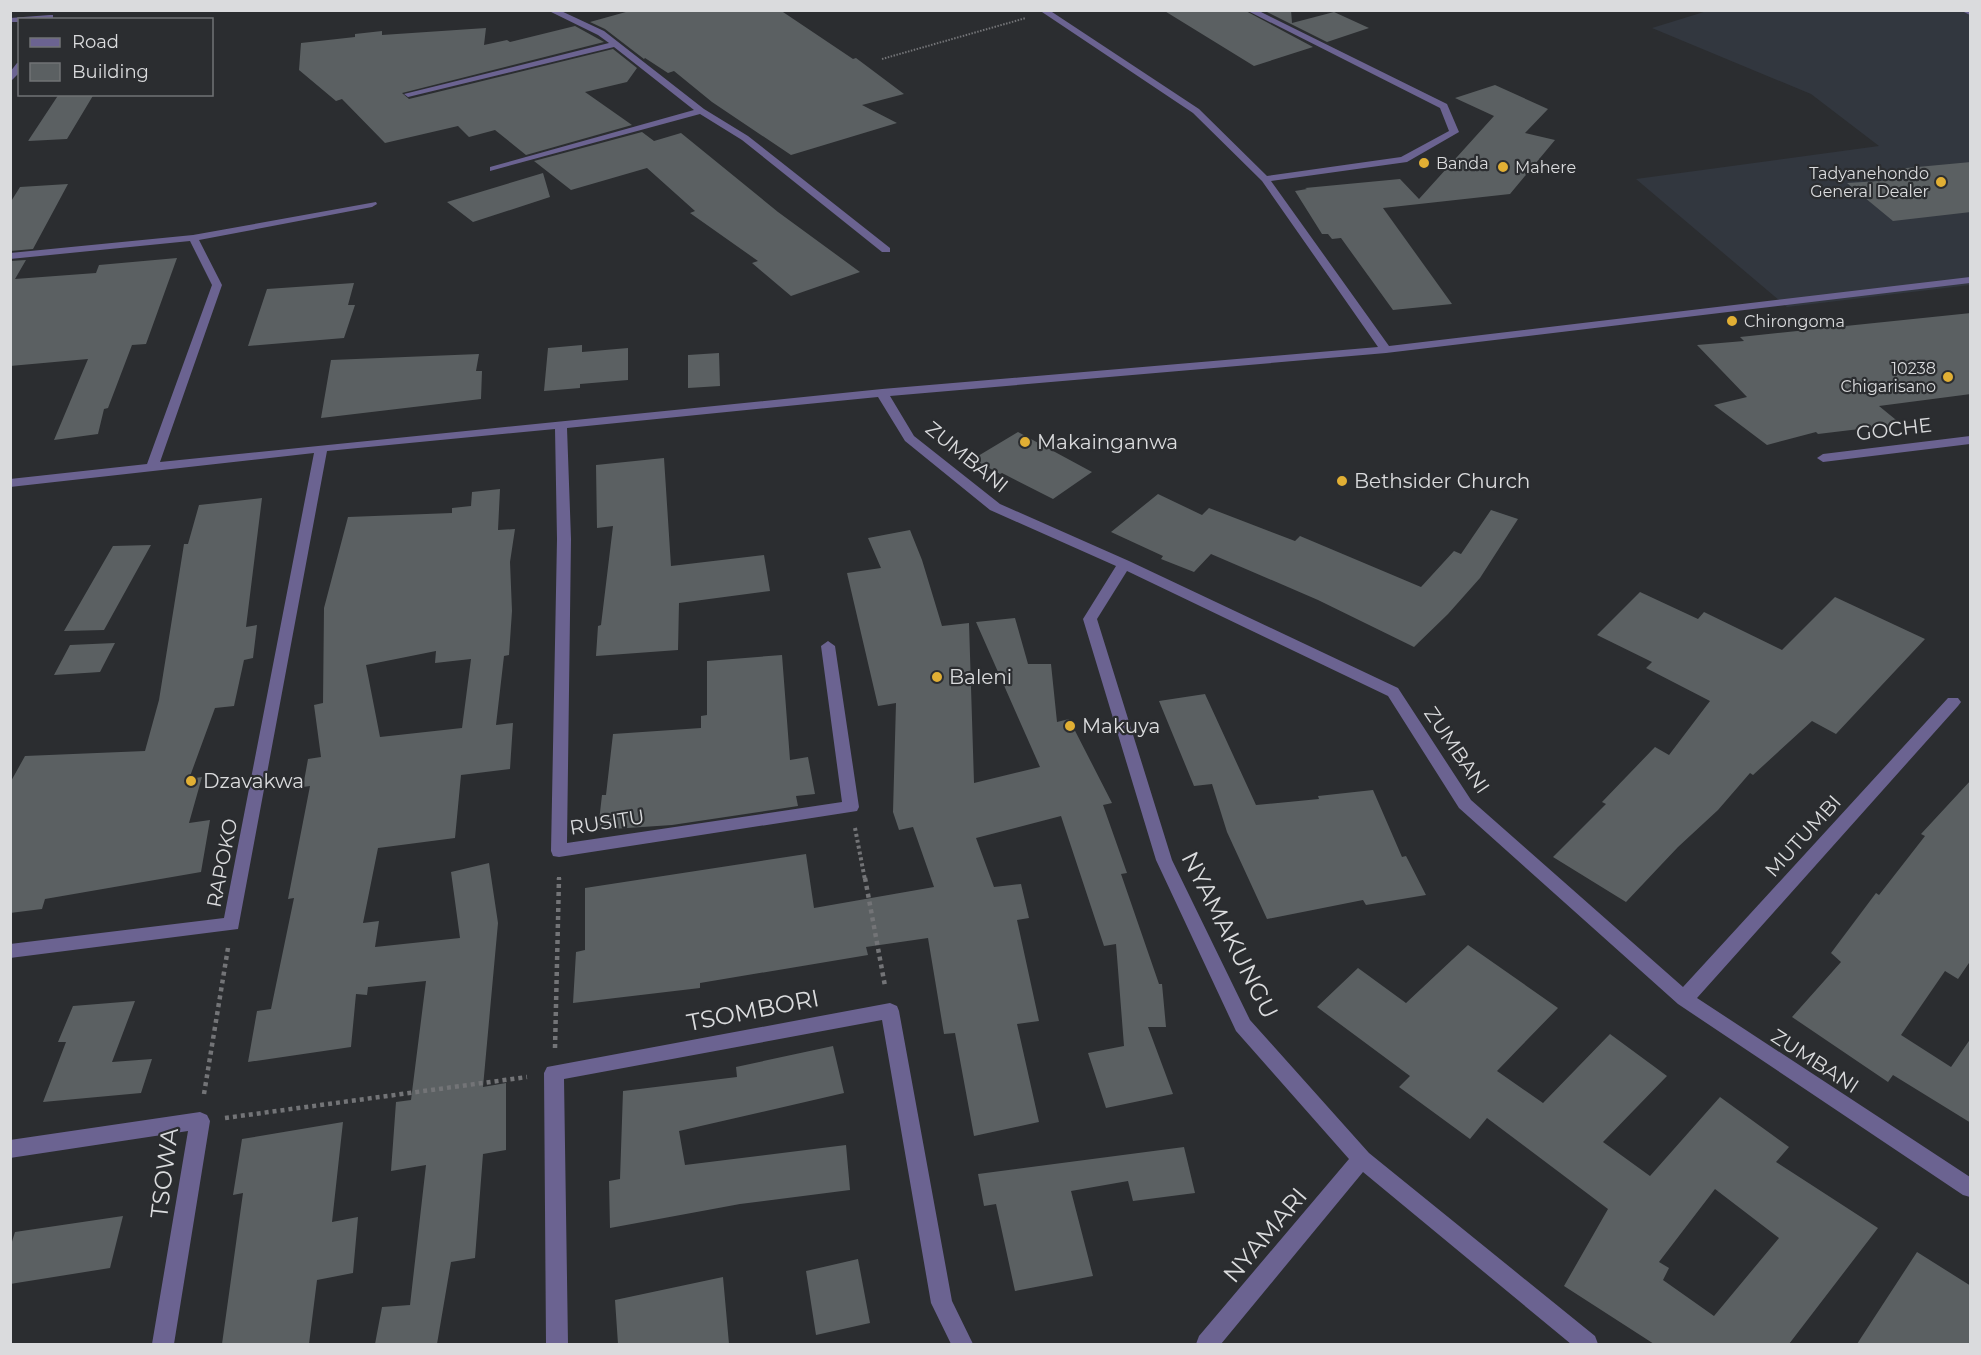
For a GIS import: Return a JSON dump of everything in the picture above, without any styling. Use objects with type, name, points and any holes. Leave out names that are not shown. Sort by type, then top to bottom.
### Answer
[{"type":"street","points":[[551,10],[601,33],[701,111],[745,138],[886,250]]},
{"type":"street","points":[[1250,10],[1444,105],[1454,132],[1404,160],[1265,179]]},
{"type":"street","points":[[1964,10],[1971,13]]},
{"type":"street","points":[[1043,11],[1196,111],[1265,179],[1386,350]]},
{"type":"street","points":[[30,18],[51,16]]},
{"type":"street","points":[[408,94],[615,44]]},
{"type":"street","points":[[493,169],[701,111]]},
{"type":"street","points":[[10,256],[193,238],[372,204]]},
{"type":"street","points":[[152,467],[217,285],[193,238]]},
{"type":"street","points":[[10,483],[561,424],[882,393],[1386,350],[1971,280]]},
{"type":"street","name":"ZUMBANI","points":[[882,393],[909,438],[995,507],[1124,564],[1393,692],[1465,804],[1684,999],[1971,1188]]},
{"type":"street","name":"RUSITU","points":[[561,424],[564,539],[559,851],[851,807]]},
{"type":"street","name":"GOCHE","points":[[1823,458],[1971,440]]},
{"type":"street","name":"RAPOKO","points":[[10,951],[232,924],[321,448]]},
{"type":"street","name":"NYAMAKUNGU","points":[[1124,564],[1090,619],[1164,860],[1244,1024],[1362,1159],[1587,1344]]},
{"type":"street","points":[[828,646],[851,807]]},
{"type":"street","name":"MUTUMBI","points":[[1684,999],[1953,702]]},
{"type":"street","points":[[890,1011],[942,1303],[962,1344]]},
{"type":"street","name":"TSOMBORI","points":[[554,1073],[890,1011]]},
{"type":"street","points":[[554,1073],[557,1344]]},
{"type":"street","name":"TSOWA","points":[[10,1149],[200,1121],[163,1344]]},
{"type":"street","name":"NYAMARI","points":[[1207,1344],[1362,1159]]},
{"type":"path","points":[[882,59],[1017,22],[1043,11]]},
{"type":"path","points":[[851,807],[890,1011]]},
{"type":"path","points":[[232,924],[200,1121],[554,1073],[559,851]]},
{"type":"shaded area","points":[[1707,11],[1970,11],[1970,285],[1787,307],[1636,179],[1879,146],[1811,94],[1652,28]]},
{"type":"building","points":[[633,10],[780,10],[853,59],[856,58],[904,94],[862,105],[897,123],[791,155],[712,102],[674,71],[668,73],[644,59],[605,29],[590,22]]},
{"type":"building","points":[[1163,10],[1244,10],[1313,47],[1254,66]]},
{"type":"building","points":[[1263,10],[1291,10],[1292,23],[1334,12],[1369,28],[1327,42]]},
{"type":"building","points":[[575,26],[604,42],[402,93],[409,99],[613,49],[637,68],[627,82],[585,92],[632,125],[526,155],[495,130],[469,137],[458,126],[385,143],[342,99],[336,101],[299,70],[301,43],[355,37],[355,34],[382,31],[382,35],[486,28],[484,45],[507,40],[510,42]]},
{"type":"building","points":[[1495,85],[1548,109],[1525,133],[1555,140],[1510,194],[1383,208],[1452,304],[1393,310],[1341,238],[1332,239],[1328,234],[1322,234],[1295,191],[1307,189],[1305,188],[1400,179],[1419,199],[1494,116],[1455,98]]},
{"type":"building","points":[[58,96],[93,96],[67,139],[28,141]]},
{"type":"building","points":[[642,132],[654,141],[681,133],[778,212],[860,272],[791,296],[752,263],[758,261],[690,213],[695,211],[647,168],[571,190],[534,161]]},
{"type":"building","points":[[1971,162],[1971,212],[1893,221],[1847,183],[1910,179],[1896,169]]},
{"type":"building","points":[[543,173],[550,197],[473,222],[447,202]]},
{"type":"building","points":[[68,184],[33,249],[10,251],[10,203],[20,187]]},
{"type":"building","points":[[177,258],[146,344],[132,345],[108,408],[104,409],[98,434],[54,440],[88,359],[10,366],[10,261],[26,260],[15,279],[96,273],[99,265]]},
{"type":"building","points":[[354,283],[348,305],[355,305],[344,338],[248,346],[267,289]]},
{"type":"building","points":[[1971,313],[1971,394],[1879,406],[1901,424],[1818,434],[1816,432],[1767,445],[1714,405],[1747,397],[1697,345],[1744,341],[1740,337]]},
{"type":"building","points":[[582,345],[582,352],[628,348],[628,380],[580,384],[580,388],[544,391],[548,348]]},
{"type":"building","points":[[719,353],[720,386],[688,388],[688,355]]},
{"type":"building","points":[[479,354],[476,371],[482,371],[481,399],[321,418],[331,360]]},
{"type":"building","points":[[1018,432],[1092,472],[1053,499],[973,459]]},
{"type":"building","points":[[664,458],[671,566],[764,555],[770,591],[679,603],[678,650],[596,656],[598,626],[601,625],[613,526],[597,528],[596,465]]},
{"type":"building","points":[[500,489],[498,530],[515,529],[510,562],[512,611],[509,655],[504,656],[496,725],[513,723],[510,769],[461,775],[455,838],[378,848],[363,923],[379,921],[375,947],[460,938],[451,872],[489,863],[498,923],[483,1087],[506,1083],[506,1150],[483,1154],[475,1258],[451,1262],[437,1344],[375,1344],[382,1307],[410,1305],[426,1165],[391,1171],[396,1102],[411,1100],[426,981],[368,987],[367,995],[356,994],[351,1047],[248,1062],[257,1011],[271,1009],[294,898],[288,899],[310,786],[303,787],[308,759],[321,757],[314,705],[323,703],[324,608],[348,517],[452,513],[452,508],[471,506],[472,492]],"holes":[[[436,651],[435,663],[471,659],[462,728],[380,737],[366,665]]]},
{"type":"building","points":[[1158,494],[1202,515],[1209,508],[1295,541],[1300,536],[1421,587],[1454,551],[1461,554],[1491,510],[1518,519],[1480,578],[1414,647],[1318,600],[1211,554],[1194,572],[1161,559],[1163,556],[1111,532]]},
{"type":"building","points":[[262,498],[246,627],[257,625],[253,658],[244,660],[234,706],[215,708],[189,779],[202,777],[189,823],[210,820],[201,872],[45,899],[42,909],[10,913],[10,783],[25,756],[145,751],[159,700],[184,544],[188,544],[199,505]]},
{"type":"building","points":[[910,530],[922,560],[942,626],[969,623],[974,783],[1040,767],[976,622],[1015,618],[1028,664],[1051,664],[1057,722],[1069,719],[1112,803],[1103,805],[1127,873],[1121,874],[1159,984],[1162,984],[1166,1027],[1148,1027],[1173,1094],[1106,1108],[1088,1053],[1124,1046],[1116,944],[1104,946],[1061,816],[976,838],[994,887],[1021,884],[1029,918],[1017,920],[1039,1021],[1017,1024],[1039,1122],[974,1136],[955,1033],[944,1034],[928,938],[866,947],[868,955],[700,983],[700,988],[573,1003],[576,952],[585,950],[585,888],[806,854],[814,908],[934,887],[913,827],[899,830],[893,812],[896,703],[878,706],[847,573],[881,568],[868,538]]},
{"type":"building","points":[[151,545],[104,630],[64,631],[113,546]]},
{"type":"building","points":[[1640,592],[1698,619],[1704,612],[1782,650],[1835,597],[1925,639],[1836,734],[1812,721],[1753,775],[1750,773],[1718,810],[1678,847],[1626,902],[1553,857],[1606,804],[1602,802],[1655,747],[1669,755],[1710,701],[1646,668],[1652,662],[1597,635]]},
{"type":"building","points":[[115,643],[100,672],[54,675],[70,645]]},
{"type":"building","points":[[782,655],[790,760],[808,757],[815,794],[796,796],[798,806],[672,825],[598,830],[602,795],[606,795],[613,734],[701,728],[701,716],[707,715],[707,661]]},
{"type":"building","points":[[1205,694],[1256,805],[1319,799],[1318,796],[1373,790],[1402,857],[1406,856],[1426,895],[1366,905],[1363,900],[1267,919],[1227,832],[1212,784],[1194,786],[1159,701]]},
{"type":"building","points":[[1971,780],[1971,960],[1958,979],[1945,971],[1901,1035],[1951,1067],[1971,1038],[1971,1123],[1893,1075],[1888,1082],[1792,1017],[1841,962],[1831,953],[1876,893],[1879,895],[1925,836],[1921,834]]},
{"type":"building","points":[[1468,945],[1558,1008],[1497,1071],[1543,1103],[1610,1034],[1667,1076],[1603,1142],[1650,1176],[1720,1097],[1789,1147],[1776,1162],[1878,1228],[1789,1344],[1654,1344],[1564,1286],[1608,1209],[1487,1118],[1470,1139],[1399,1087],[1410,1076],[1317,1007],[1358,968],[1406,1003]],"holes":[[[1715,1189],[1779,1238],[1714,1316],[1663,1280],[1669,1268],[1659,1262]]]},
{"type":"building","points":[[135,1001],[112,1062],[152,1059],[141,1093],[43,1102],[66,1042],[58,1042],[73,1006]]},
{"type":"building","points":[[833,1046],[844,1093],[679,1131],[685,1165],[846,1145],[850,1190],[740,1204],[610,1228],[609,1181],[620,1179],[623,1091],[737,1077],[736,1067]]},
{"type":"building","points":[[343,1122],[332,1222],[358,1217],[353,1273],[317,1280],[309,1344],[222,1344],[243,1193],[233,1195],[242,1139]]},
{"type":"building","points":[[1184,1147],[1195,1193],[1133,1201],[1128,1181],[1071,1191],[1093,1276],[1015,1291],[996,1204],[984,1206],[978,1174]]},
{"type":"building","points":[[123,1216],[110,1268],[10,1284],[10,1248],[15,1232]]},
{"type":"building","points":[[1917,1252],[1971,1286],[1971,1344],[1857,1344]]},
{"type":"building","points":[[858,1259],[870,1323],[816,1335],[806,1271]]},
{"type":"building","points":[[723,1277],[729,1344],[618,1344],[615,1300]]},
{"type":"place","name":"Banda","points":[[1424,163]]},
{"type":"place","name":"Mahere","points":[[1503,167]]},
{"type":"place","name":"Tadyanehondo General Dealer","points":[[1941,182]]},
{"type":"place","name":"Chirongoma","points":[[1732,321]]},
{"type":"place","name":"10238 Chigarisano","points":[[1948,377]]},
{"type":"place","name":"Makainganwa","points":[[1025,442]]},
{"type":"place","name":"Bethsider Church","points":[[1342,481]]},
{"type":"place","name":"Baleni","points":[[937,677]]},
{"type":"place","name":"Makuya","points":[[1070,726]]},
{"type":"place","name":"Dzavakwa","points":[[191,781]]}]
